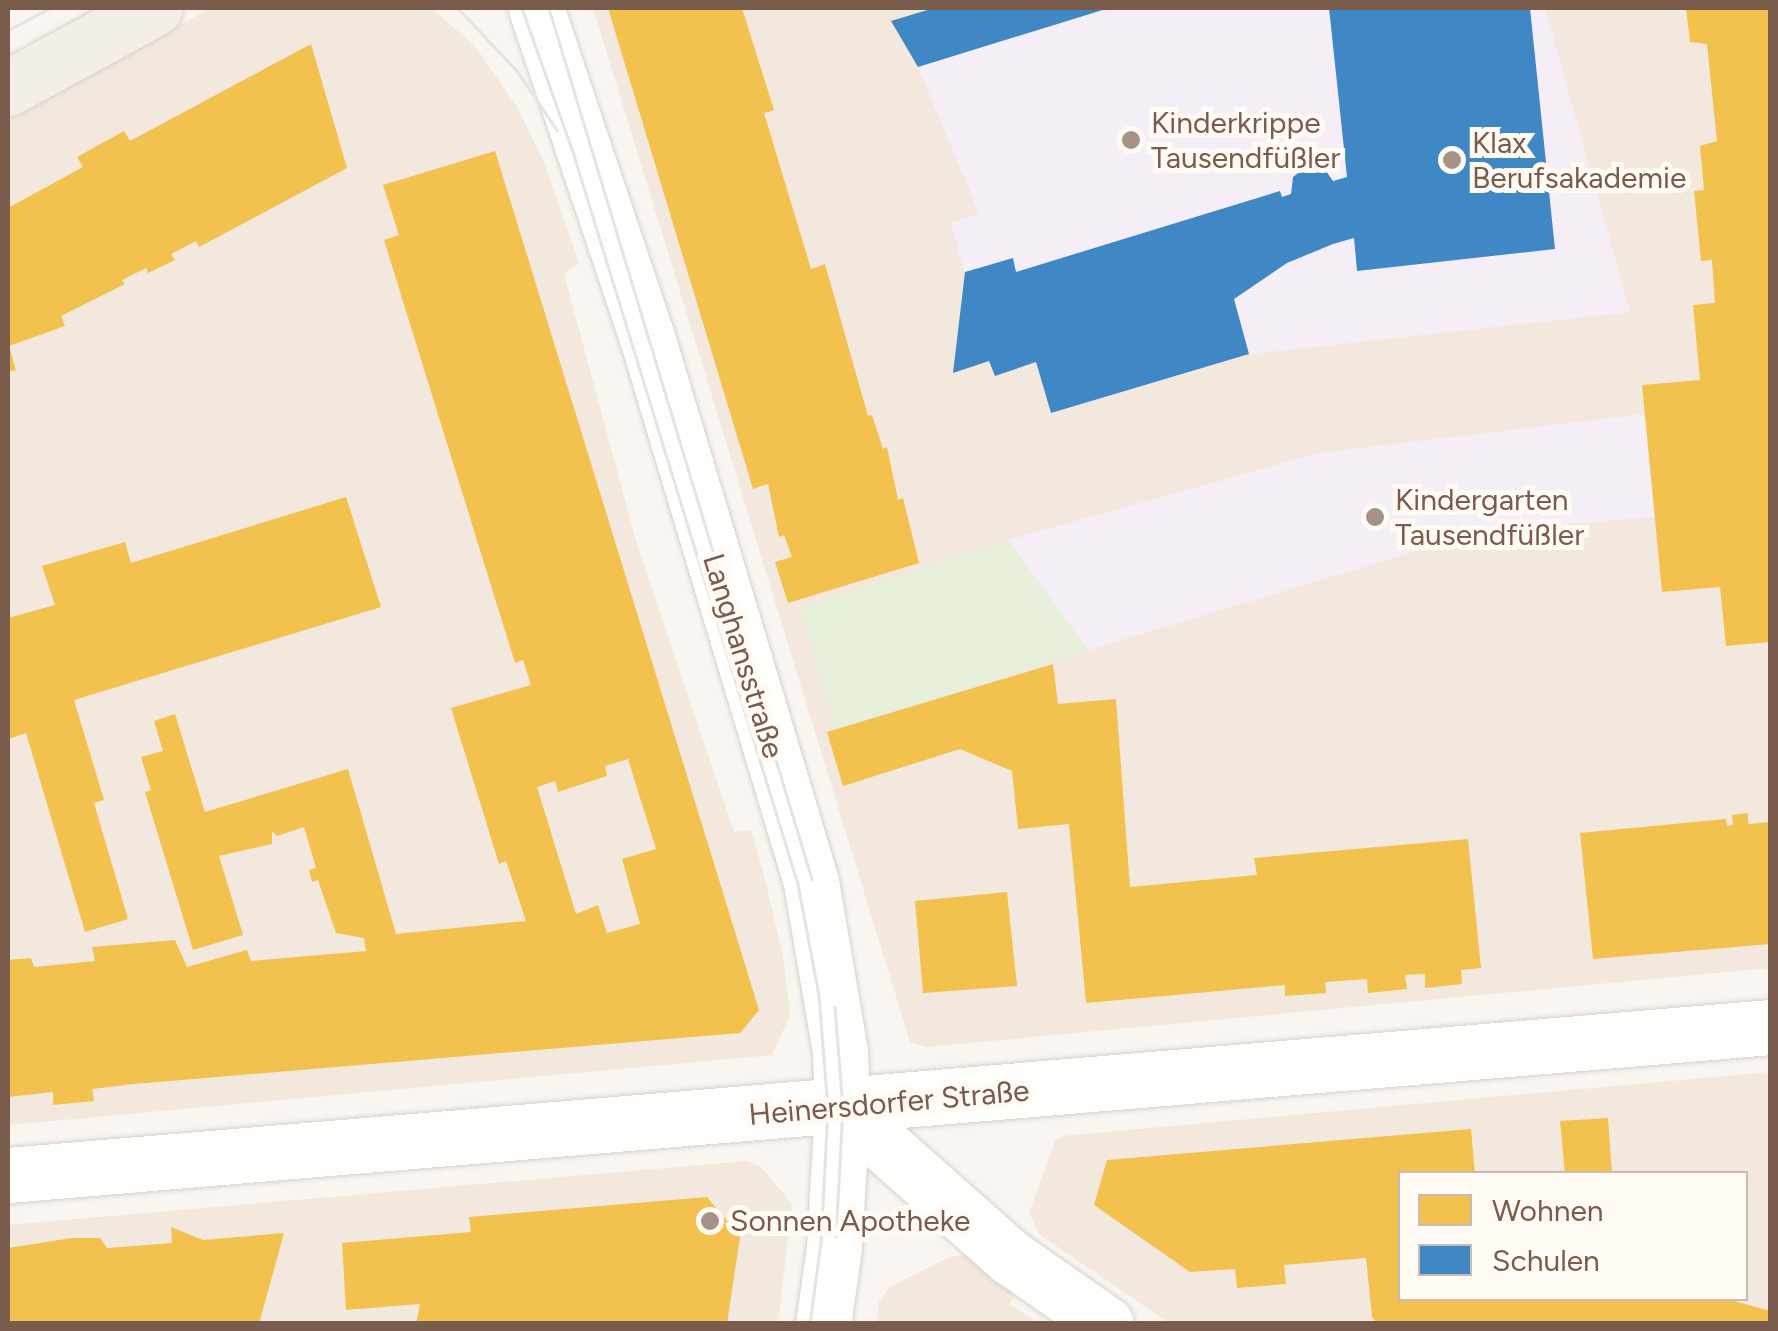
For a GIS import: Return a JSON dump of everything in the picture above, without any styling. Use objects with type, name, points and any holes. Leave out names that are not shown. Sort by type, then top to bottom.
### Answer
[{"type":"main road","points":[[8,88],[155,8]]},
{"type":"street","name":"Langhansstraße","points":[[536,8],[646,334],[810,882],[840,1051],[842,1108],[834,1248],[823,1324]]},
{"type":"street","name":"Heinersdorfer Straße","points":[[8,1175],[842,1108],[1770,1027]]},
{"type":"street","points":[[842,1108],[1010,1257],[1106,1324]]},
{"type":"shaded area","points":[[211,8],[431,8],[475,46],[517,107],[544,162],[579,263],[564,274],[636,541],[734,832],[751,830],[763,871],[783,956],[790,1015],[772,1055],[8,1125],[8,116]]},
{"type":"shaded area","points":[[593,8],[1770,8],[1770,968],[926,1047],[910,1042]]},
{"type":"shaded area","points":[[1112,8],[1545,8],[1630,312],[1249,354],[1051,413],[1035,362],[995,376],[988,361],[953,373],[965,272],[951,223],[979,213],[918,67]]},
{"type":"shaded area","name":"Kindergarten Tausendfüßler","points":[[1770,373],[1770,507],[1547,526],[1437,545],[1088,650],[1008,540],[1319,453],[1645,414],[1642,385]]},
{"type":"shaded area","points":[[1770,1072],[1770,1323],[1169,1323],[1040,1235],[1029,1213],[1055,1141],[1062,1136]]},
{"type":"shaded area","points":[[747,1161],[761,1167],[792,1204],[778,1323],[8,1324],[8,1225]]},
{"type":"shaded area","points":[[949,1257],[974,1257],[1016,1291],[1010,1304],[1038,1323],[876,1324],[879,1301],[889,1287]]},
{"type":"green space","points":[[1008,540],[1088,650],[837,729],[800,608]]},
{"type":"building: Wohnen","points":[[608,8],[742,8],[774,110],[764,113],[811,269],[825,264],[868,416],[872,415],[883,449],[887,447],[898,500],[903,498],[919,563],[788,603],[775,562],[792,557],[784,535],[779,537],[768,484],[753,489]]},
{"type":"building: Wohnen","points":[[1686,8],[1770,8],[1770,642],[1726,646],[1720,587],[1662,592],[1642,385],[1700,380],[1693,305],[1715,303],[1712,260],[1701,261],[1694,191],[1704,190],[1700,146],[1717,141],[1707,44],[1690,42]]},
{"type":"building: Wohnen","points":[[311,44],[347,168],[199,247],[196,241],[171,254],[175,260],[122,280],[125,284],[61,316],[65,326],[9,346],[16,370],[8,372],[8,208],[83,167],[77,157],[124,131],[130,141]]},
{"type":"building: Wohnen","points":[[495,151],[759,1010],[740,1033],[134,1084],[92,1089],[94,1101],[53,1105],[53,1092],[8,1097],[8,960],[31,958],[34,967],[95,961],[92,947],[175,940],[187,967],[247,950],[251,961],[366,951],[364,938],[336,933],[318,880],[312,882],[309,870],[316,868],[304,827],[277,836],[272,831],[272,844],[219,856],[243,935],[193,950],[145,792],[151,790],[141,757],[163,751],[154,721],[175,714],[205,812],[348,769],[396,934],[526,921],[506,861],[499,864],[451,708],[531,685],[523,660],[515,663],[384,240],[399,235],[383,185]],"holes":[[[628,759],[656,849],[622,859],[640,924],[607,933],[598,905],[576,914],[537,787],[555,781],[558,792],[607,776],[605,766]]]},
{"type":"building: Wohnen","points":[[346,497],[381,607],[74,700],[104,800],[94,803],[128,919],[85,932],[26,733],[8,739],[8,618],[55,605],[42,566],[125,542],[131,563]]},
{"type":"building: Wohnen","points":[[1053,664],[1058,704],[1116,699],[1130,887],[1257,875],[1254,858],[1468,839],[1481,968],[1461,970],[1462,984],[1425,988],[1425,974],[1405,975],[1407,989],[1368,993],[1367,979],[1325,982],[1326,993],[1285,996],[1285,985],[1086,1003],[1069,824],[1018,829],[1012,771],[960,749],[843,786],[827,732]]},
{"type":"building: Wohnen","points":[[1748,813],[1748,824],[1770,822],[1770,944],[1593,959],[1580,833],[1726,819],[1727,826],[1733,825],[1732,815]]},
{"type":"building: Wohnen","points":[[1007,892],[1017,986],[923,993],[915,901]]},
{"type":"building: Wohnen","points":[[1608,1118],[1612,1171],[1565,1171],[1560,1121]]},
{"type":"building: Wohnen","points":[[1471,1129],[1475,1171],[1398,1171],[1398,1301],[1735,1301],[1770,1311],[1770,1324],[1378,1324],[1372,1317],[1366,1258],[1284,1265],[1286,1284],[1237,1288],[1235,1269],[1190,1272],[1094,1205],[1107,1160]]},
{"type":"building: Wohnen","points":[[707,1197],[740,1237],[727,1324],[416,1324],[420,1304],[346,1310],[342,1243],[471,1232],[469,1217]]},
{"type":"building: Wohnen","points":[[171,1227],[203,1240],[284,1233],[259,1324],[8,1324],[8,1248],[72,1238],[100,1238],[107,1248],[172,1243]]},
{"type":"building: Schulen","points":[[934,8],[1109,8],[918,67],[891,21]]},
{"type":"building: Schulen","points":[[1329,8],[1530,8],[1555,249],[1357,271],[1354,238],[1333,244],[1287,263],[1234,299],[1249,354],[1051,413],[1036,362],[995,376],[989,361],[953,373],[965,272],[1013,258],[1016,272],[1280,191],[1282,197],[1291,194],[1293,177],[1306,167],[1326,171],[1333,181],[1347,177]]},
{"type":"tram line","points":[[8,30],[50,8]]},
{"type":"tram line","points":[[458,8],[518,72],[557,130]]},
{"type":"tram line","points":[[522,8],[574,155],[798,884],[819,995],[828,1109],[821,1242],[810,1324]]},
{"type":"tram line","points":[[549,8],[812,879]]},
{"type":"tram line","points":[[835,1007],[843,1108],[836,1236]]},
{"type":"place","name":"Kinderkrippe Tausendfüßler","points":[[1131,140]]},
{"type":"place","name":"Klax Berufsakademie","points":[[1452,160]]},
{"type":"place","name":"Kindergarten Tausendfüßler","points":[[1375,517]]},
{"type":"place","name":"Sonnen Apotheke","points":[[710,1221]]}]
